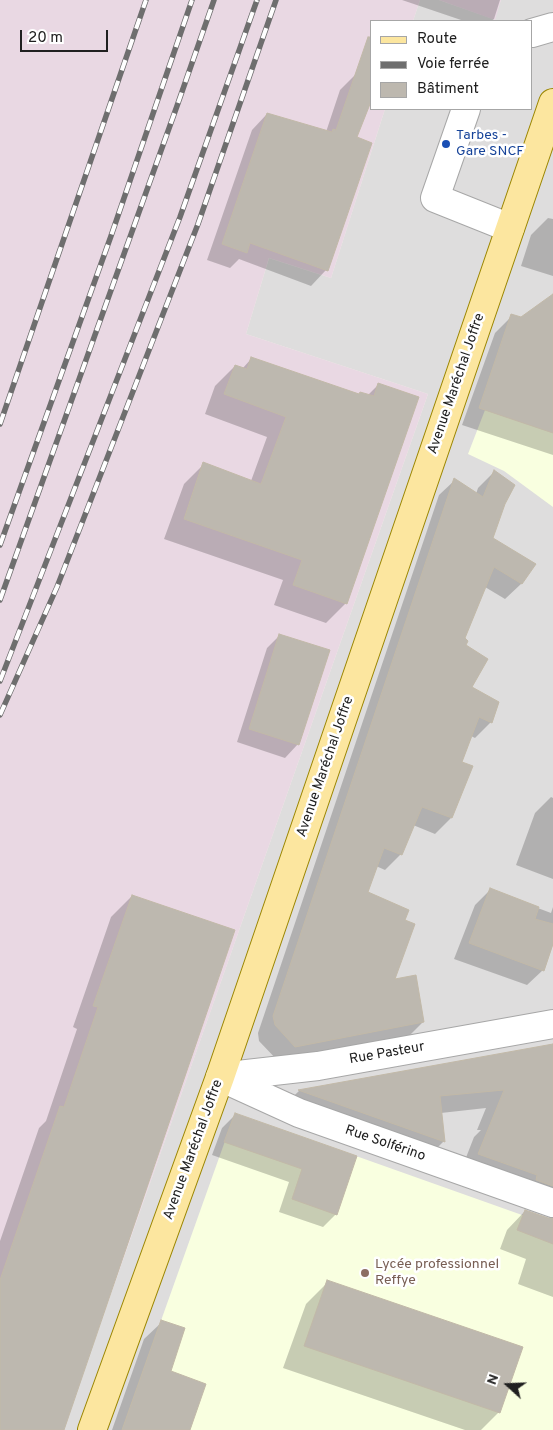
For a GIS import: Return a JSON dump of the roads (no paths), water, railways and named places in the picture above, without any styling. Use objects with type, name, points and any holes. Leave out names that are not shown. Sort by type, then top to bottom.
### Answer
[{"type":"main road","name":"Avenue Maréchal Joffre","points":[[92,1430],[220,1077],[553,102]]},
{"type":"street","points":[[533,33],[553,27]]},
{"type":"street","points":[[466,110],[436,198],[510,228]]},
{"type":"street","name":"Rue Pasteur","points":[[220,1077],[318,1066],[553,1024]]},
{"type":"street","name":"Rue Solférino","points":[[220,1077],[299,1113],[553,1203]]},
{"type":"railway","points":[[0,424],[146,0]]},
{"type":"railway","points":[[0,545],[111,236],[192,0]]},
{"type":"railway","points":[[0,600],[214,0]]},
{"type":"railway","points":[[0,681],[180,217],[257,0]]},
{"type":"railway","points":[[0,715],[57,587],[198,224],[276,0]]},
{"type":"place","name":"Tarbes - Gare SNCF","points":[[446,144]]},
{"type":"place","name":"Lycée professionnel Reffye","points":[[365,1273]]}]
